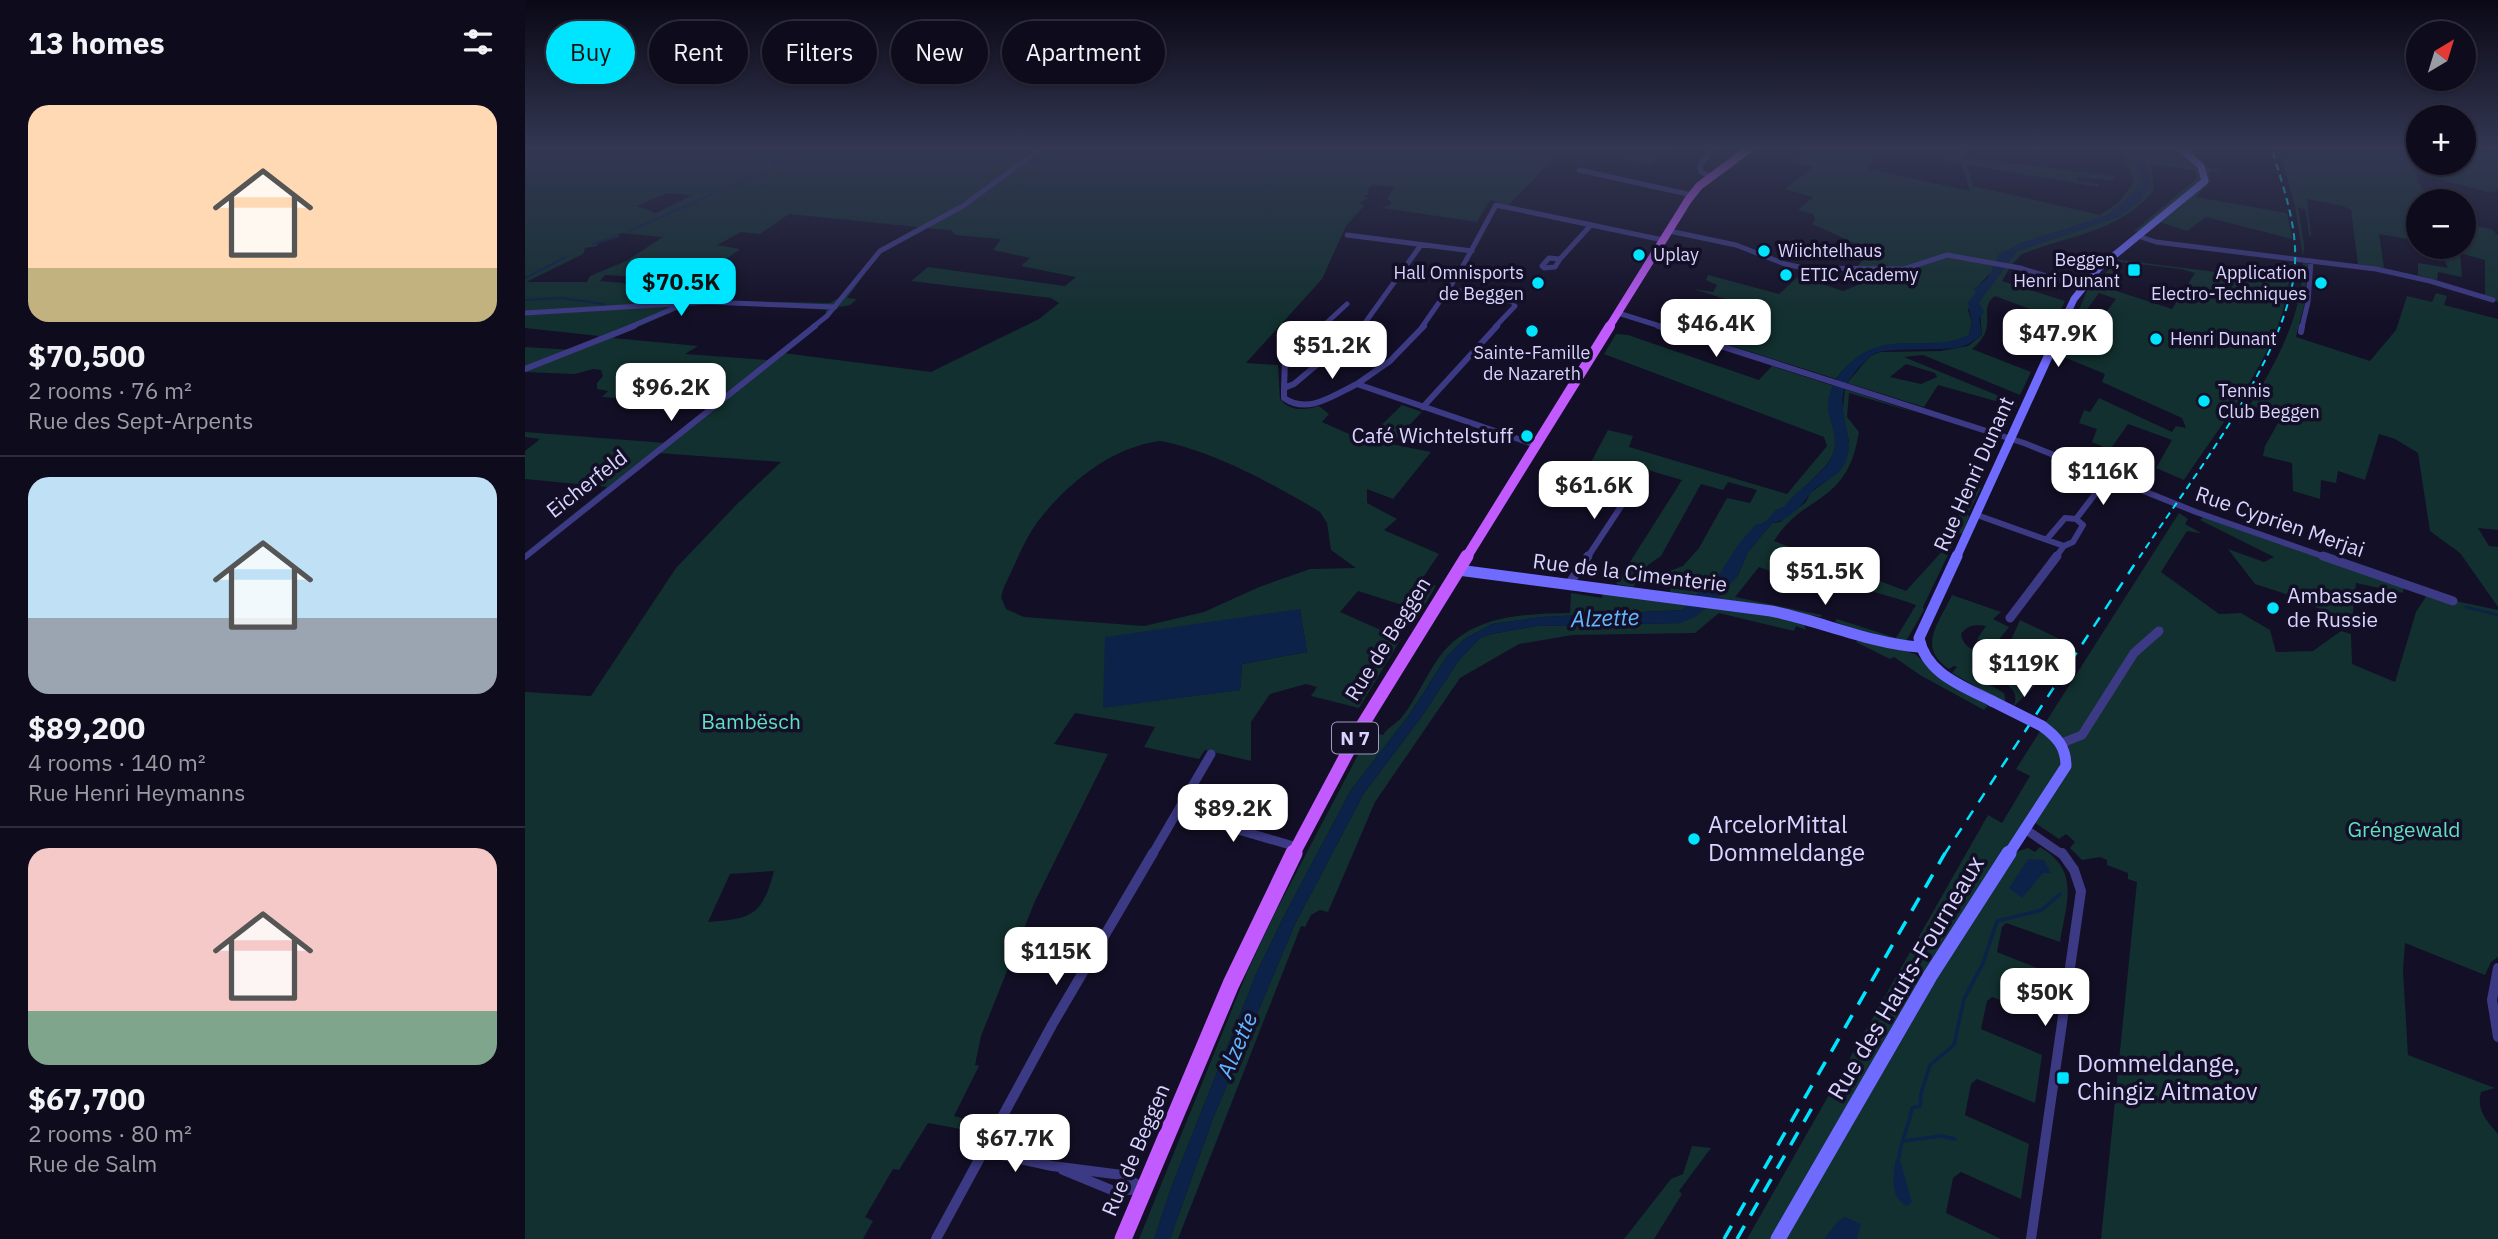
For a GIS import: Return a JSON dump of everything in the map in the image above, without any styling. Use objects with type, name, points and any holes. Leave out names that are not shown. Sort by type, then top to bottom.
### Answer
[{"type":"main road","name":"Rue de Beggen","points":[[1123,1239],[1231,984],[1297,847],[1360,729],[1685,207]]},
{"type":"main road","name":"Rue Henri Dunant","points":[[1919,648],[1923,630],[2074,299],[2099,268],[2175,207]]},
{"type":"main road","name":"Rue de la Cimenterie","points":[[1458,570],[1801,617],[1892,645],[1919,648]]},
{"type":"main road","points":[[1919,648],[1924,657],[1942,673],[2042,726],[2062,743]]},
{"type":"main road","name":"Rue des Hauts-Fourneaux","points":[[1778,1239],[1893,1037],[2066,766],[2067,755],[2062,743]]},
{"type":"street","name":"Eicherfeld","points":[[525,557],[741,386],[835,307],[880,251],[961,207]]},
{"type":"street","points":[[1347,304],[1285,362],[1284,398],[1287,402],[1301,406],[1316,404],[1374,374],[1402,348],[1451,289],[1494,207]]},
{"type":"street","points":[[1498,207],[1591,225],[1736,245],[1770,259],[1804,268],[1889,270],[1915,267],[1947,255],[2020,268],[2082,287]]},
{"type":"street","points":[[1560,259],[1591,225]]},
{"type":"street","points":[[1347,235],[1472,251]]},
{"type":"street","points":[[2138,236],[2156,242],[2402,274],[2493,300]]},
{"type":"street","points":[[1284,388],[1294,384],[1357,333],[1376,311],[1421,245]]},
{"type":"street","points":[[2301,332],[2308,302],[2311,261]]},
{"type":"street","points":[[1423,407],[1515,306],[1513,302],[1451,289]]},
{"type":"street","points":[[525,313],[724,302],[835,307]]},
{"type":"street","points":[[525,369],[638,325],[683,304]]},
{"type":"street","name":"Rue Cyprien Merjai","points":[[1618,313],[2011,439],[2196,512],[2453,601]]},
{"type":"street","points":[[1357,384],[1536,446]]},
{"type":"street","points":[[2047,538],[2061,520],[2075,519],[2108,477],[2121,454]]},
{"type":"street","points":[[1569,584],[1643,473]]},
{"type":"street","points":[[1977,515],[2064,546]]},
{"type":"street","points":[[2010,618],[2064,546],[2073,542],[2083,528],[2075,519]]},
{"type":"street","points":[[2062,743],[2082,735],[2134,653],[2159,631]]},
{"type":"street","points":[[936,1239],[1052,1025],[1210,754]]},
{"type":"street","points":[[1177,812],[1297,847]]},
{"type":"street","points":[[2025,829],[2066,856],[2080,879],[2081,891],[2031,1239]]},
{"type":"street","points":[[2498,968],[2492,1000],[2498,1037]]},
{"type":"street","points":[[984,1151],[1052,1166],[1114,1191],[1144,1189]]},
{"type":"green space","name":"Bambësch","points":[[525,207],[639,207],[656,213],[669,207],[1363,207],[1346,226],[1322,279],[1246,363],[1278,365],[1280,399],[1284,403],[1298,409],[1319,406],[1329,414],[1322,422],[1365,441],[1402,405],[1422,412],[1391,444],[1431,452],[1393,499],[1367,489],[1367,503],[1397,519],[1384,530],[1439,554],[1422,579],[1436,586],[1421,611],[1358,591],[1340,612],[1401,639],[1359,708],[1311,696],[1317,687],[1306,684],[1270,694],[1251,722],[1251,761],[1205,750],[1199,759],[1144,747],[1155,727],[1075,713],[1054,744],[1108,754],[1035,901],[981,1036],[975,1065],[979,1066],[954,1116],[986,1125],[982,1133],[928,1123],[899,1170],[893,1169],[865,1217],[873,1221],[863,1239],[525,1239],[525,692],[591,696],[676,568],[781,462],[658,453],[525,553],[607,487],[525,479],[525,451],[540,439],[525,437],[525,432],[665,443],[712,405],[602,397],[608,391],[597,389],[597,383],[603,376],[601,370],[593,369],[575,374],[525,372],[525,347],[574,350],[599,336],[525,328]],"holes":[[[789,214],[918,227],[877,251],[842,296],[830,303],[687,300],[651,295],[623,283],[600,281],[605,275],[698,280],[740,249],[717,245],[741,232],[760,234]],[[925,228],[951,230],[955,235],[1001,239],[993,250],[1030,258],[1021,266],[1076,277],[1065,286],[928,267],[911,281],[1051,298],[1059,303],[1039,319],[931,372],[783,353],[839,307],[850,305],[857,299],[847,298],[876,258],[886,249]],[[618,235],[663,237],[626,261],[590,276],[587,282],[526,282],[583,254],[585,248],[620,237]],[[724,303],[826,310],[825,316],[768,360],[685,354],[698,346],[613,338],[686,306]],[[1160,441],[1200,452],[1284,491],[1320,512],[1327,523],[1331,550],[1356,568],[1310,569],[1259,587],[1204,612],[1144,626],[1024,617],[1006,609],[1001,597],[1004,587],[1023,547],[1048,509],[1091,470],[1124,451]],[[1300,609],[1307,652],[1242,664],[1240,690],[1103,707]],[[774,871],[765,898],[753,912],[735,919],[708,922],[730,874]]]},
{"type":"green space","name":"Bambësch","points":[[1385,207],[1486,207],[1477,222],[1382,208]]},
{"type":"green space","points":[[1802,207],[2064,207],[2100,215],[2112,207],[2119,207],[2106,216],[2019,244],[1975,289],[1976,293],[1968,310],[1972,322],[1969,335],[1951,342],[1883,348],[1867,353],[1851,363],[1836,379],[1726,344],[1742,327],[1715,319],[1735,302],[1693,289],[1713,292],[1717,285],[1706,280],[1708,275],[1779,294],[1799,276],[1843,291],[1889,272],[1889,269],[1857,267],[1870,250],[1812,224],[1815,220],[1813,214],[1798,210]]},
{"type":"green space","points":[[2132,207],[2137,207],[2111,223],[2094,230],[2022,254],[2012,264],[2002,281],[2065,301],[2058,316],[1995,296],[1990,301],[1985,333],[1972,349],[2031,372],[2020,395],[1923,355],[1904,357],[2016,403],[2017,407],[1938,385],[1924,407],[1847,383],[1870,356],[1880,352],[1940,351],[1968,346],[1982,335],[1979,302],[2017,251],[2118,217]],"holes":[[[1906,364],[1935,373],[1937,377],[1921,384],[1890,377]]]},
{"type":"green space","points":[[2163,207],[2252,207],[2287,213],[2292,239],[2206,217],[2187,231],[2154,220],[2138,232],[2134,231]]},
{"type":"green space","points":[[2295,207],[2308,207],[2309,236],[2306,210],[2298,207],[2304,245],[2303,257]]},
{"type":"green space","points":[[2345,207],[2406,207],[2406,239],[2379,234],[2384,268],[2358,264],[2351,210]]},
{"type":"green space","points":[[2476,226],[2492,229],[2498,236],[2498,302],[2485,296],[2485,260],[2476,257]]},
{"type":"green space","points":[[2113,256],[2120,260],[2289,281],[2284,307],[2263,359],[2184,480],[2156,468],[2172,440],[2128,424],[2112,447],[2117,450],[2115,452],[2092,442],[2097,429],[2079,423],[2084,410],[2090,412],[2099,398],[2172,432],[2176,426],[2186,428],[2182,418],[2102,382],[2105,374],[2059,355],[2087,291],[2082,288],[2087,282],[2096,284],[2112,266],[2105,263]],"holes":[[[2122,262],[2181,269],[2195,273],[2172,309],[2104,287]],[[2099,293],[2116,299],[2084,342],[2067,337]]]},
{"type":"green space","points":[[2444,259],[2460,259],[2462,277],[2438,272],[2437,280],[2418,275],[2418,263],[2448,268]]},
{"type":"green space","points":[[2303,260],[2308,262],[2304,306],[2296,337],[2370,361],[2396,330],[2407,296],[2432,302],[2436,293],[2447,296],[2444,305],[2498,319],[2498,530],[2478,528],[2489,546],[2498,547],[2498,607],[2460,553],[2430,531],[2418,453],[2395,439],[2379,434],[2365,480],[2338,471],[2336,483],[2321,480],[2320,499],[2293,491],[2292,463],[2263,456],[2265,446],[2278,423],[2284,425],[2286,420],[2253,406],[2237,426],[2272,367],[2291,326],[2301,283]]},
{"type":"green space","points":[[1616,334],[1628,335],[1759,380],[1772,366],[1834,386],[1829,405],[1835,445],[1829,461],[1785,507],[1747,535],[1721,575],[1696,595],[1670,592],[1671,585],[1661,583],[1662,574],[1683,566],[1699,548],[1727,498],[1750,503],[1757,490],[1728,482],[1723,490],[1701,484],[1661,556],[1648,565],[1633,587],[1616,584],[1682,480],[1634,466],[1629,473],[1633,480],[1589,466],[1608,430],[1633,436],[1629,447],[1787,494],[1827,446],[1824,437],[1604,354]]},
{"type":"green space","points":[[1845,389],[1920,414],[1849,393],[1847,417],[1859,432],[1845,474],[1835,487],[1786,525],[1774,541],[1906,591],[1946,547],[1960,512],[1956,506],[1970,484],[1981,488],[1968,514],[1963,533],[1958,534],[1923,607],[1924,610],[1906,641],[1895,642],[1835,622],[1837,619],[1896,638],[1916,605],[1836,578],[1816,588],[1759,567],[1735,597],[1822,615],[1821,617],[1717,598],[1738,575],[1748,552],[1772,523],[1780,522],[1806,502],[1810,493],[1838,472],[1849,441],[1842,417]]},
{"type":"green space","name":"Gréngewald","points":[[2179,513],[2188,519],[2185,524],[2201,533],[2187,531],[2161,572],[2219,614],[2241,613],[2270,630],[2276,652],[2313,651],[2341,631],[2351,634],[2352,664],[2395,682],[2416,612],[2427,595],[2498,610],[2498,957],[2491,962],[2485,975],[2405,943],[2403,971],[2408,1055],[2495,1088],[2481,1092],[2480,1104],[2483,1115],[2498,1134],[2498,1239],[2101,1239],[2137,882],[2128,879],[2128,873],[2107,865],[2107,860],[2100,857],[2082,860],[2070,848],[2075,842],[2066,834],[2059,839],[2031,820],[2010,854],[2028,848],[2035,852],[2040,847],[2061,866],[2068,889],[2060,942],[2006,923],[2002,927],[1997,952],[2055,975],[2048,1018],[1992,997],[1987,1001],[1981,1029],[2042,1055],[2035,1103],[1977,1079],[1971,1084],[1965,1115],[2029,1144],[2021,1199],[1961,1172],[1953,1178],[1946,1213],[2001,1239],[1747,1239],[1988,815],[2002,823],[2030,776],[2016,769]]},
{"type":"green space","points":[[2203,517],[2404,586],[2403,593],[2356,583],[2352,622],[2335,620],[2307,601],[2255,584],[2228,549],[2264,562],[2274,557],[2200,520]]},
{"type":"green space","points":[[1571,593],[1602,598],[1603,593],[1687,605],[1683,610],[1542,617],[1492,624],[1463,640],[1448,655],[1409,715],[1351,790],[1284,916],[1256,974],[1171,1188],[1154,1239],[1139,1239],[1247,972],[1370,732],[1383,735],[1402,717],[1435,663],[1462,635],[1495,620],[1531,614],[1570,613]]},
{"type":"green space","points":[[1952,595],[2001,612],[1993,619],[2009,627],[1993,647],[1977,639],[1986,626],[1972,626],[1961,634],[1967,646],[1979,653],[1972,667],[1978,678],[2004,693],[2006,704],[1952,673],[1957,667],[1949,669],[1939,661],[1934,652],[1933,634]]},
{"type":"green space","points":[[1707,607],[1770,615],[1804,624],[1806,630],[1796,626],[1794,631],[1719,613],[1695,633],[1573,635],[1519,644],[1460,678],[1375,802],[1328,912],[1320,910],[1311,915],[1305,927],[1301,926],[1178,1239],[1170,1239],[1213,1118],[1295,924],[1364,793],[1420,719],[1459,660],[1480,638],[1491,634],[1536,626],[1680,623]]},
{"type":"green space","points":[[2020,620],[2066,642],[2037,684],[2013,707],[2015,695],[2001,680],[2025,659],[2007,649]]},
{"type":"green space","points":[[1861,638],[1915,654],[1931,668],[1989,704],[1984,710],[1920,675],[1894,657],[1890,659],[1856,642]]},
{"type":"green space","points":[[1692,1146],[1711,1148],[1679,1191],[1682,1194],[1654,1239],[1624,1239],[1671,1179],[1683,1174]]},
{"type":"water","name":"Alzette","points":[[2119,207],[2132,207],[2118,217],[2017,251],[1979,302],[1984,312],[1979,318],[1982,335],[1966,345],[1943,349],[1887,351],[1870,356],[1845,387],[1843,409],[1849,442],[1842,468],[1813,491],[1793,513],[1772,523],[1748,552],[1738,575],[1722,594],[1695,617],[1680,623],[1536,626],[1491,634],[1480,638],[1459,660],[1420,719],[1364,793],[1295,924],[1213,1118],[1170,1239],[1154,1239],[1171,1188],[1256,974],[1284,916],[1351,790],[1409,715],[1448,655],[1463,640],[1492,624],[1542,617],[1683,610],[1701,589],[1713,584],[1738,545],[1755,525],[1764,523],[1776,510],[1785,506],[1828,463],[1835,445],[1828,404],[1830,393],[1848,365],[1865,352],[1886,345],[1945,342],[1969,335],[1972,322],[1968,302],[1976,293],[1974,289],[1988,278],[1999,254],[2019,244],[2106,216]]},
{"type":"water","points":[[1300,609],[1307,652],[1242,664],[1240,690],[1103,708],[1105,637]]},
{"type":"water","points":[[2028,859],[2044,860],[2051,873],[2043,873],[2022,898],[2009,888]]},
{"type":"water","points":[[1899,1157],[1912,1202],[1907,1206],[1895,1192],[1894,1172],[1896,1159]]},
{"type":"water","points":[[1845,1217],[1861,1224],[1857,1239],[1824,1239],[1838,1221]]},
{"type":"waterway","points":[[629,231],[684,207]]},
{"type":"waterway","points":[[593,244],[617,236]]},
{"type":"waterway","points":[[525,278],[566,257]]},
{"type":"waterway","points":[[525,300],[560,298],[604,304]]},
{"type":"waterway","points":[[2466,607],[2498,615]]},
{"type":"waterway","points":[[1899,1157],[1912,1108],[1920,1106],[1921,1093],[1930,1065],[1954,1045],[1964,999],[1983,963],[1997,921],[2042,910],[2060,894]]},
{"type":"waterway","points":[[1903,1141],[1941,1136],[1955,1139]]},
{"type":"railway","points":[[2139,558],[2234,416],[2276,336],[2289,298],[2295,263],[2294,234],[2288,207]]},
{"type":"railway","points":[[1944,855],[2140,556]]},
{"type":"railway","points":[[1724,1239],[1945,853]]},
{"type":"railway","points":[[1737,1239],[1817,1099]]},
{"type":"place","name":"Wiichtelhaus","points":[[1764,251]]},
{"type":"place","name":"Uplay","points":[[1639,255]]},
{"type":"place","name":"Beggen, Henri Dunant","points":[[2134,270]]},
{"type":"place","name":"ETIC Academy","points":[[1786,275]]},
{"type":"place","name":"Hall Omnisports de Beggen","points":[[1538,283]]},
{"type":"place","name":"Application Electro-Techniques","points":[[2321,283]]},
{"type":"place","name":"Sainte-Famille de Nazareth","points":[[1532,331]]},
{"type":"place","name":"Henri Dunant","points":[[2156,339]]},
{"type":"place","name":"Tennis Club Beggen","points":[[2204,401]]},
{"type":"place","name":"Café Wichtelstuff","points":[[1527,436]]},
{"type":"place","name":"Ambassade de Russie","points":[[2273,608]]},
{"type":"place","name":"ArcelorMittal Dommeldange","points":[[1694,839]]},
{"type":"place","name":"Dommeldange, Chingiz Aitmatov","points":[[2063,1078]]}]
